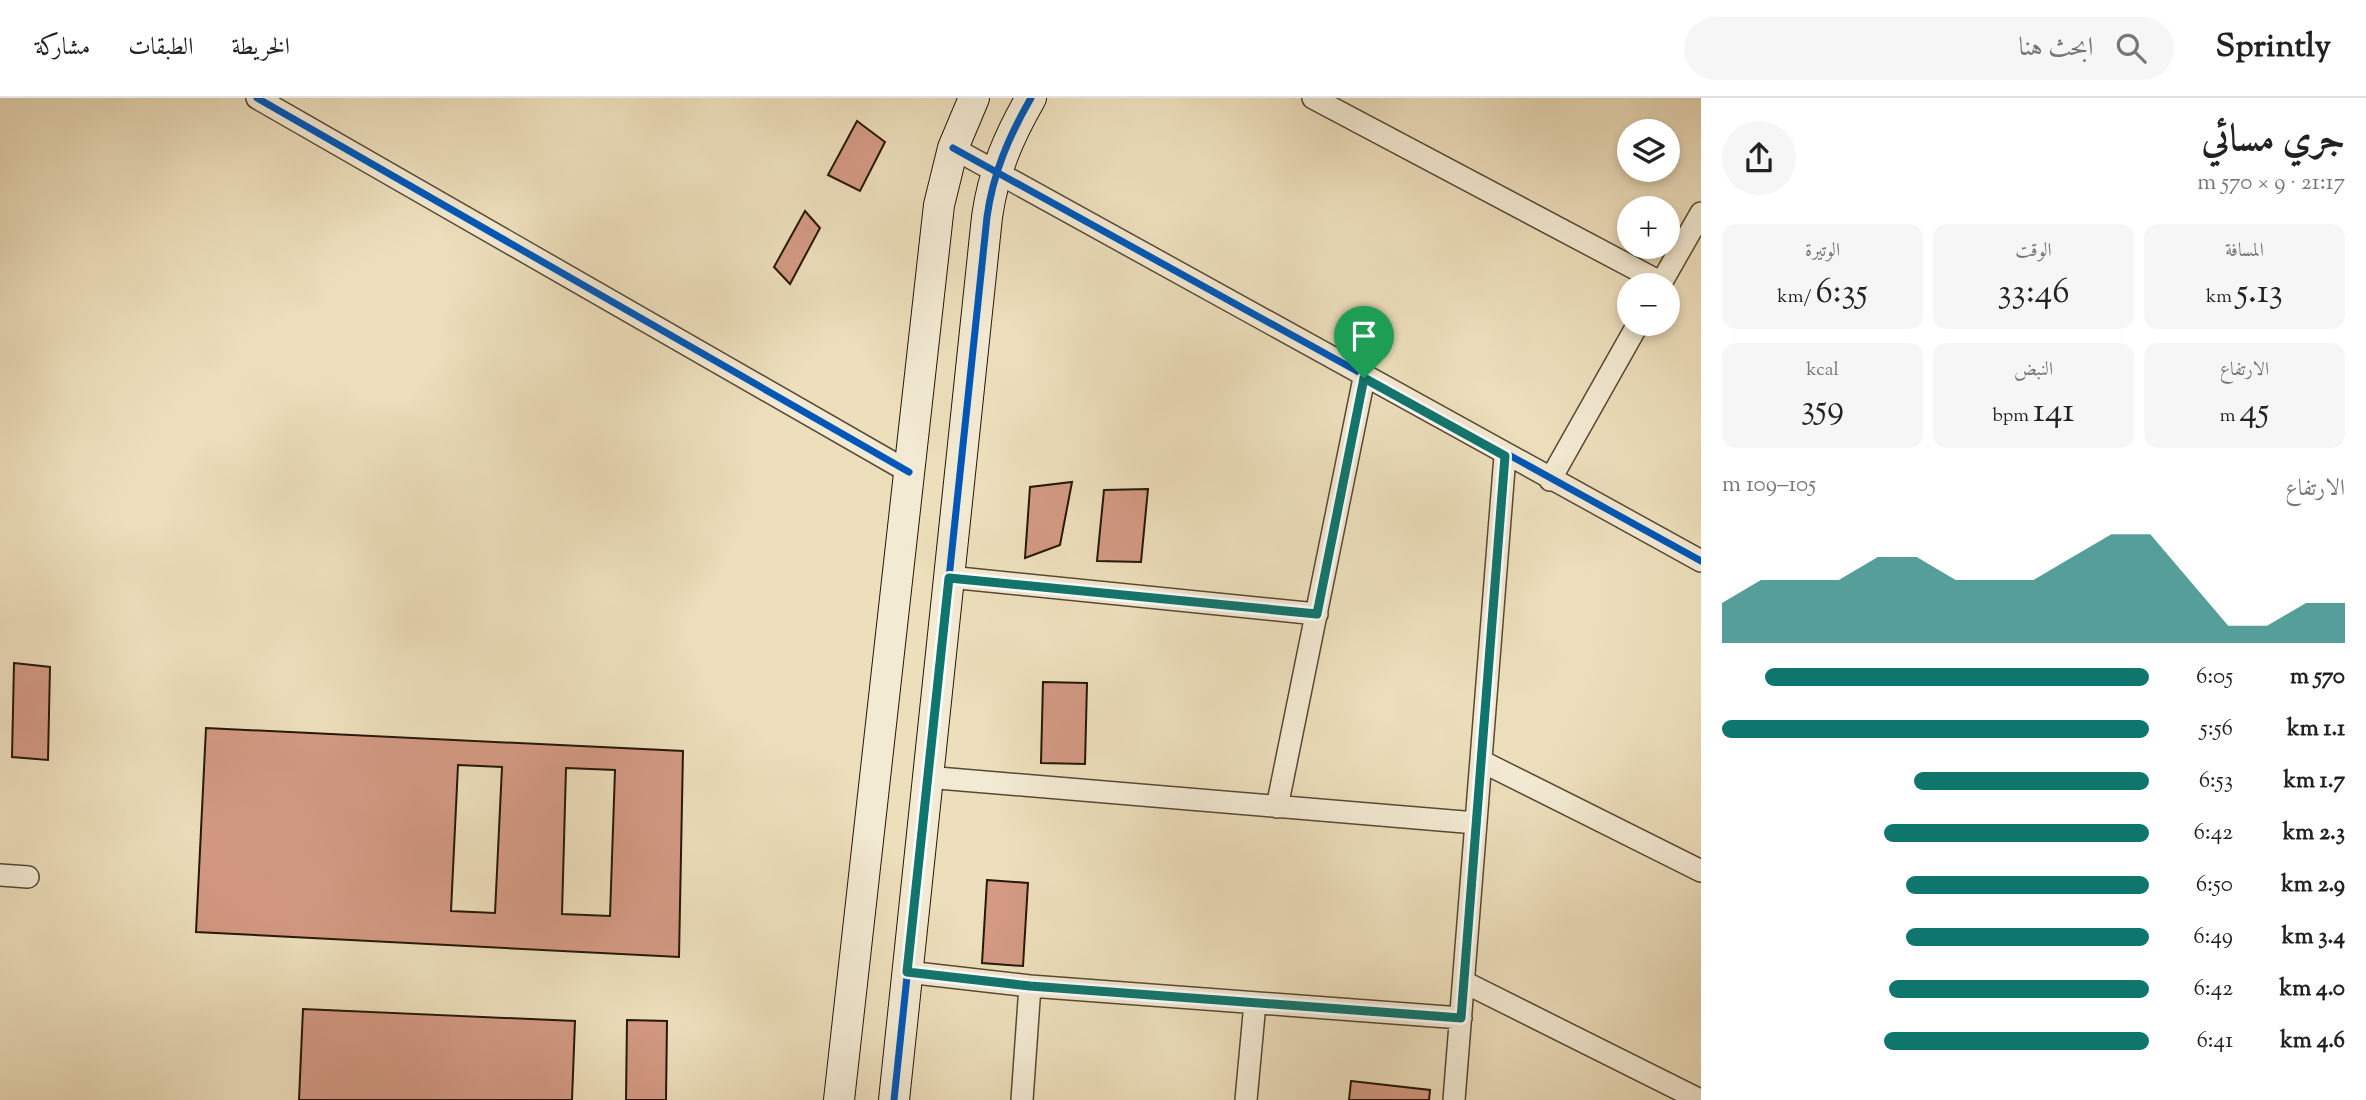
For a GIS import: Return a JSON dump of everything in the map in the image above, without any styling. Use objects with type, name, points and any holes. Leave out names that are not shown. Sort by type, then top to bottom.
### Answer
[{"type":"street","points":[[257,98],[909,472]]},
{"type":"street","points":[[839,1100],[939,205],[953,148],[974,98]]},
{"type":"street","points":[[894,1100],[987,217],[995,173],[1005,147],[1031,98]]},
{"type":"street","points":[[1313,98],[1640,273]]},
{"type":"street","points":[[953,148],[1505,456],[1701,561]]},
{"type":"street","points":[[1667,273],[1701,213]]},
{"type":"street","points":[[1550,480],[1631,336]]},
{"type":"street","points":[[1277,807],[1364,378]]},
{"type":"street","points":[[1454,1100],[1505,456]]},
{"type":"street","points":[[949,578],[1317,614]]},
{"type":"street","points":[[1481,761],[1701,871]]},
{"type":"street","points":[[926,777],[1475,823]]},
{"type":"street","points":[[0,875],[28,877]]},
{"type":"street","points":[[907,972],[1030,986],[1461,1018]]},
{"type":"street","points":[[1464,982],[1700,1100]]},
{"type":"street","points":[[1022,1100],[1030,986]]},
{"type":"street","points":[[1246,1100],[1255,1003]]},
{"type":"building","points":[[857,121],[885,142],[860,191],[828,175]]},
{"type":"building","points":[[805,211],[820,228],[790,284],[774,267]]},
{"type":"building","points":[[1072,482],[1060,545],[1025,558],[1030,487]]},
{"type":"building","points":[[1148,489],[1141,562],[1097,561],[1104,490]]},
{"type":"building","points":[[14,663],[50,667],[48,760],[12,757]]},
{"type":"building","points":[[1043,682],[1087,683],[1085,764],[1041,763]]},
{"type":"building","points":[[206,728],[683,751],[679,957],[196,932]],"holes":[[[458,765],[502,767],[495,913],[451,911]],[[566,768],[615,770],[610,916],[562,914]]]},
{"type":"building","points":[[987,880],[1028,883],[1023,966],[982,963]]},
{"type":"building","points":[[303,1009],[575,1021],[572,1100],[299,1100]]},
{"type":"building","points":[[627,1020],[667,1021],[666,1100],[626,1100]]},
{"type":"building","points":[[1351,1081],[1430,1090],[1429,1100],[1349,1100]]},
{"type":"cycle path","points":[[257,98],[909,472]]},
{"type":"cycle path","points":[[894,1100],[987,217],[993,185],[1003,155],[1031,98]]},
{"type":"cycle path","points":[[953,148],[1701,561]]},
{"type":"route","points":[[1364,378],[1505,456],[1461,1018],[1030,986],[907,972],[949,578],[1317,614],[1364,378]]}]
